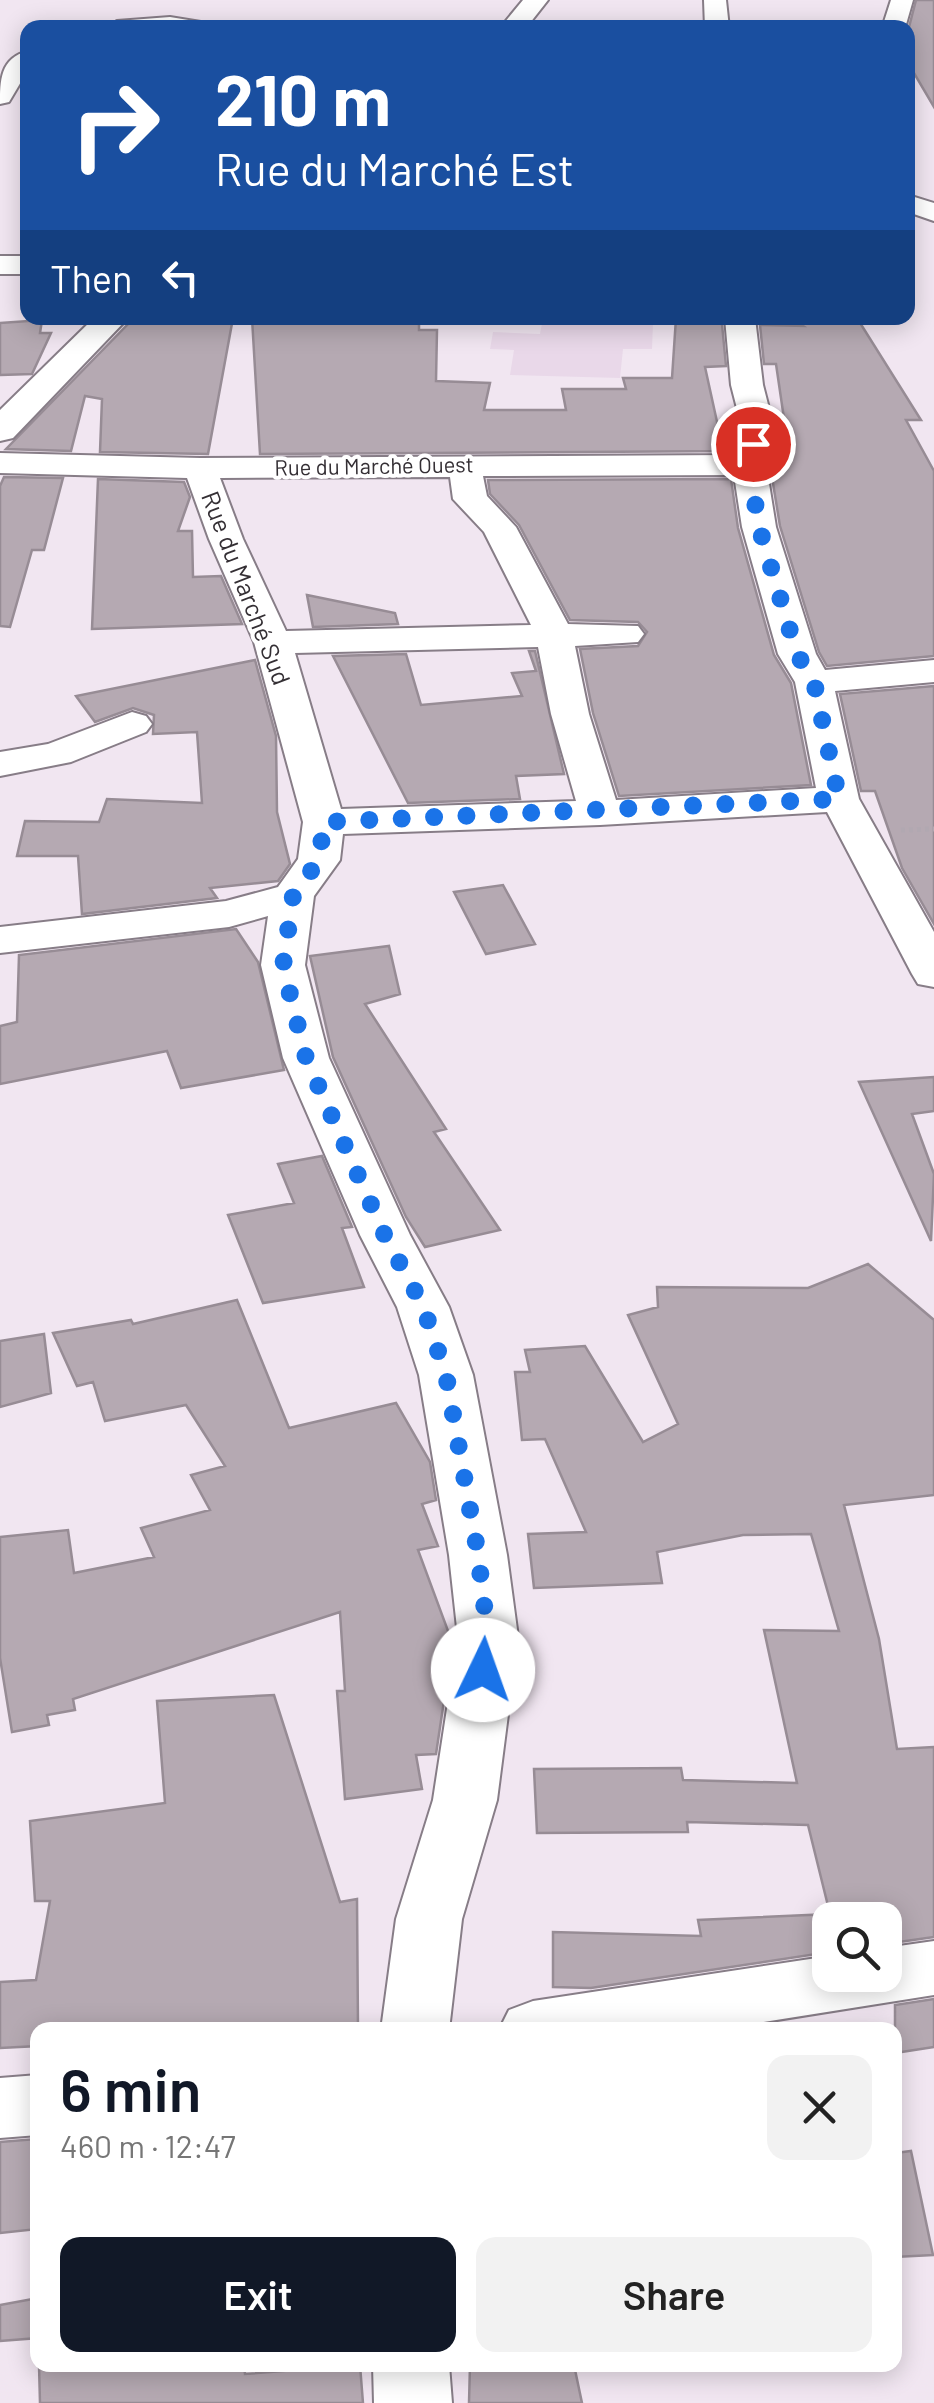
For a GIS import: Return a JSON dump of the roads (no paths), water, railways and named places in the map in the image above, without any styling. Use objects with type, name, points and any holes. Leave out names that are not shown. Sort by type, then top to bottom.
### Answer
[{"type":"main road","points":[[519,20],[536,0]]},
{"type":"main road","points":[[0,430],[105,325]]},
{"type":"street","points":[[0,97],[16,59]]},
{"type":"street","points":[[741,325],[747,385],[757,424],[749,465],[762,536],[797,654],[814,682],[839,799],[860,831],[934,974]]},
{"type":"street","name":"Rue du Marché Ouest","points":[[0,463],[200,468],[749,465]]},
{"type":"street","points":[[465,466],[470,499],[499,528],[554,634],[570,714],[600,813]]},
{"type":"street","name":"Rue du Marché Sud","points":[[200,468],[226,539],[273,642],[324,822],[319,860],[293,896],[283,966],[306,1058],[385,1236],[423,1306],[446,1375],[464,1457],[488,1637],[465,1800],[429,1919],[415,2022]]},
{"type":"street","points":[[273,642],[625,634]]},
{"type":"street","points":[[814,682],[934,671]]},
{"type":"street","points":[[0,764],[56,754],[132,724]]},
{"type":"street","points":[[324,822],[600,813],[839,799]]},
{"type":"street","points":[[0,940],[229,914],[293,896]]},
{"type":"street","points":[[585,2022],[934,1968]]},
{"type":"street","points":[[0,2108],[30,2106]]},
{"type":"street","points":[[411,2372],[413,2403]]}]
